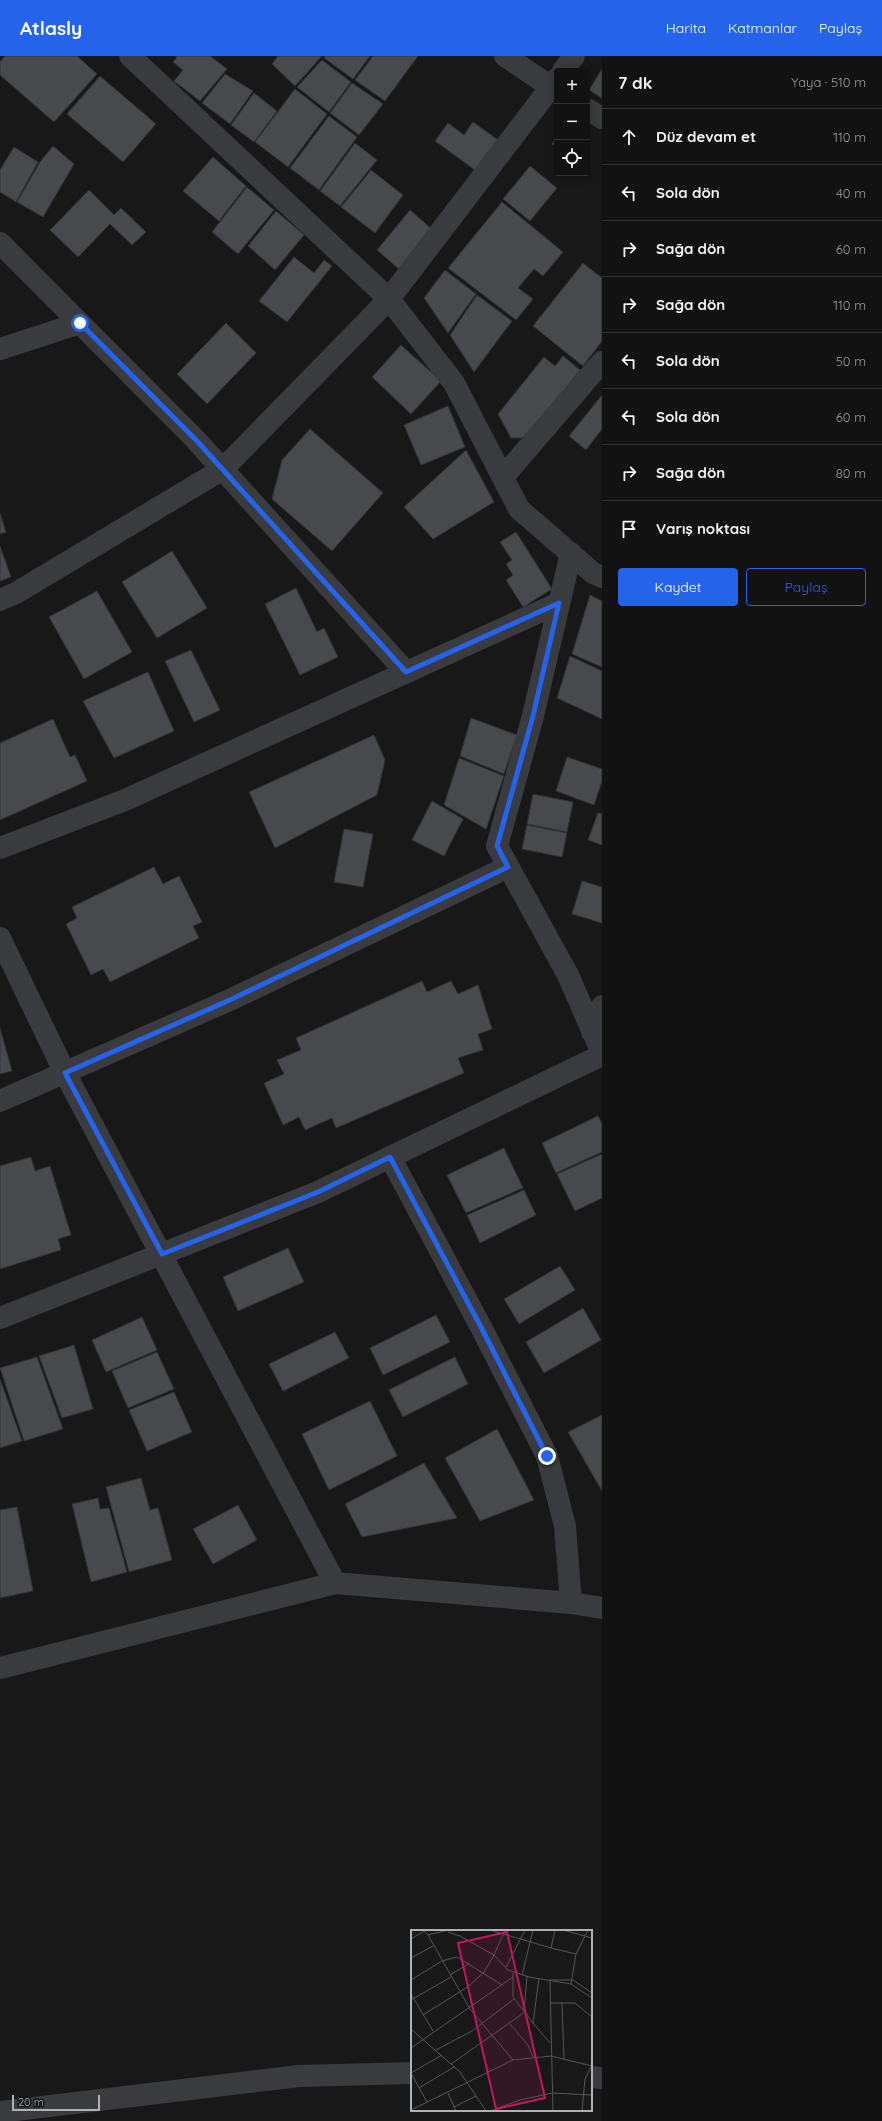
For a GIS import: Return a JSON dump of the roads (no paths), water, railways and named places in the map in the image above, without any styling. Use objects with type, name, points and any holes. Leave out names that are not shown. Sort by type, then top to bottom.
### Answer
[{"type":"street","points":[[130,56],[389,299],[454,383],[519,509],[593,572],[602,577]]},
{"type":"street","points":[[505,56],[554,80]]},
{"type":"street","points":[[566,68],[574,56]]},
{"type":"street","points":[[0,600],[16,594],[223,469],[389,299],[554,86]]},
{"type":"street","points":[[590,111],[602,118]]},
{"type":"street","points":[[0,243],[223,469],[406,672]]},
{"type":"street","points":[[0,349],[80,323]]},
{"type":"street","points":[[503,477],[602,362]]},
{"type":"street","points":[[0,1318],[318,1192],[602,1054],[568,975],[497,846],[533,716],[570,553]]},
{"type":"street","points":[[0,848],[125,800],[559,603]]},
{"type":"street","points":[[0,1101],[232,999],[508,867]]},
{"type":"street","points":[[0,938],[65,1073],[335,1583]]},
{"type":"street","points":[[592,1032],[602,1006]]},
{"type":"street","points":[[390,1157],[482,1329],[547,1456],[565,1526],[571,1603]]},
{"type":"street","points":[[0,1668],[335,1583],[571,1603],[602,1608]]},
{"type":"street","points":[[0,2112],[299,2076],[411,2073]]},
{"type":"street","points":[[592,2077],[602,2078]]}]
